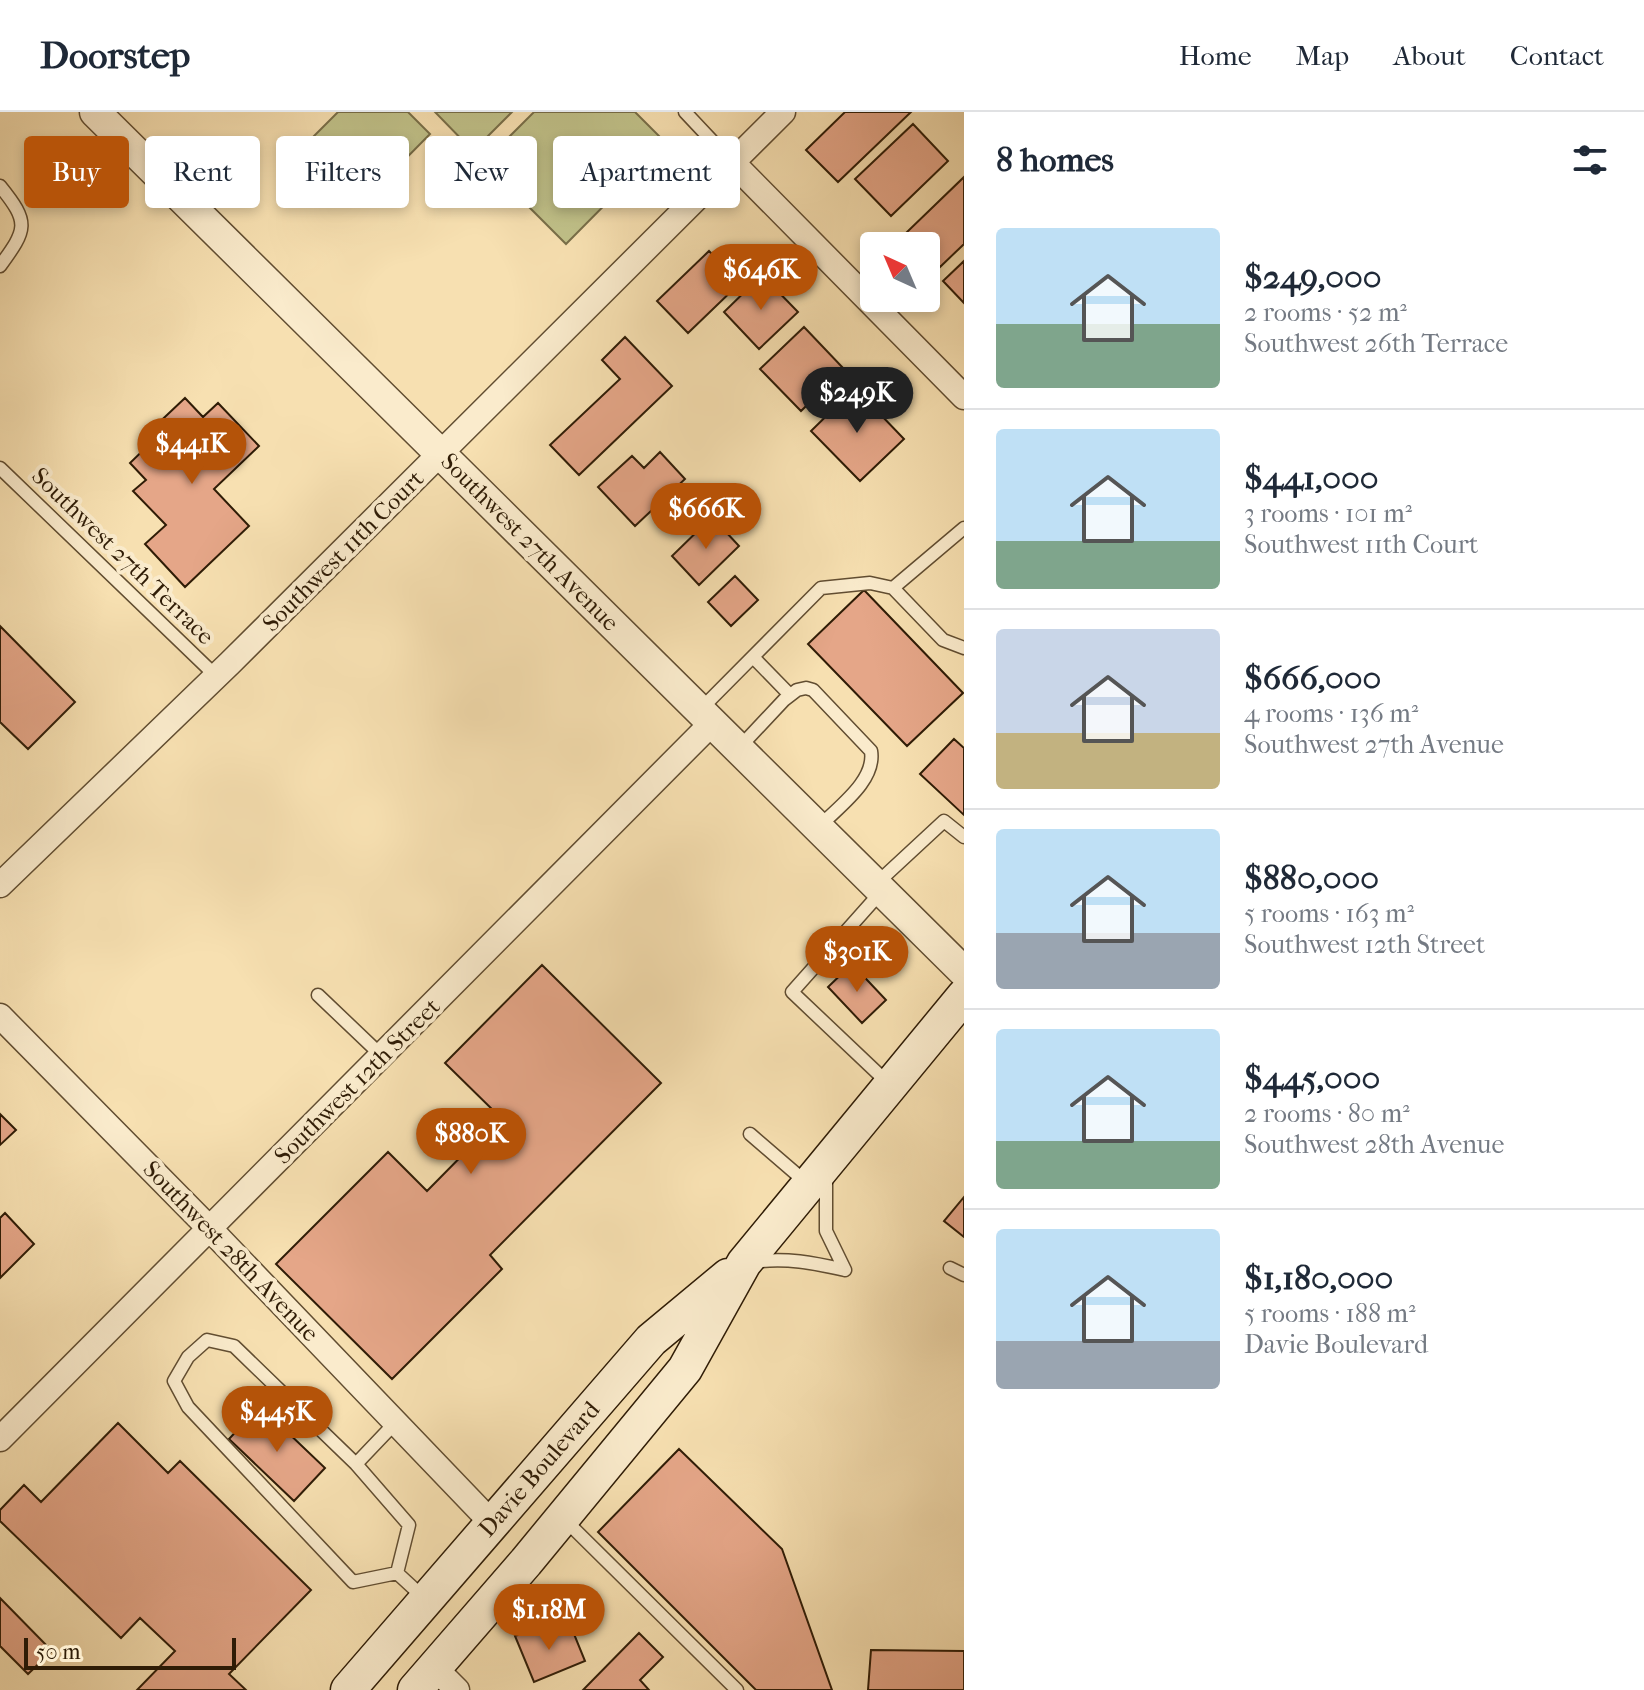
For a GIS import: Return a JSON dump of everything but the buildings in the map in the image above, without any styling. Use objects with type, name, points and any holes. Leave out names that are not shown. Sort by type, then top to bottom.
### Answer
[{"type":"main road","name":"Davie Boulevard","points":[[435,1682],[562,1518],[685,1369],[744,1263],[964,996]]},
{"type":"main road","name":"Davie Boulevard","points":[[348,1690],[651,1340],[744,1263]]},
{"type":"main road","points":[[435,1682],[497,1569],[502,1547],[492,1523]]},
{"type":"street","name":"Southwest 27th Avenue","points":[[95,112],[964,972]]},
{"type":"street","name":"Southwest 11th Court","points":[[740,154],[783,112]]},
{"type":"street","points":[[740,170],[964,397]]},
{"type":"street","name":"Southwest 11th Court","points":[[0,885],[216,676],[686,208]]},
{"type":"street","name":"Southwest 12th Street","points":[[0,1439],[382,1056],[706,716]]},
{"type":"street","name":"Southwest 28th Avenue","points":[[0,1016],[492,1523]]},
{"type":"lane","points":[[685,112],[708,136]]},
{"type":"lane","points":[[0,186],[21,214],[21,237],[0,266]]},
{"type":"lane","name":"Southwest 27th Terrace","points":[[0,468],[216,676]]},
{"type":"lane","points":[[893,588],[964,528]]},
{"type":"lane","points":[[706,716],[753,657],[821,588],[870,583],[893,588],[943,640],[964,648]]},
{"type":"lane","points":[[753,657],[790,695]]},
{"type":"lane","points":[[739,748],[790,695],[806,688],[813,690],[871,751],[873,763],[864,780],[819,827]]},
{"type":"lane","points":[[890,1085],[792,992],[879,887],[944,821],[964,837]]},
{"type":"lane","points":[[318,995],[382,1056]]},
{"type":"lane","points":[[744,1263],[773,1259],[845,1270],[826,1231],[817,1174],[750,1134]]},
{"type":"lane","points":[[950,1268],[964,1275]]},
{"type":"lane","points":[[207,1340],[234,1346],[356,1464],[409,1525],[397,1573],[353,1582],[188,1407],[174,1381],[188,1357],[207,1340]]},
{"type":"lane","points":[[356,1464],[396,1422]]},
{"type":"lane","points":[[562,1518],[737,1690]]},
{"type":"lane","points":[[397,1573],[425,1599]]},
{"type":"green space","points":[[338,112],[408,112],[430,134],[409,155],[409,136],[314,136]]},
{"type":"green space","points":[[435,112],[512,112],[488,136],[458,136]]},
{"type":"green space","points":[[534,112],[635,112],[659,136],[553,136],[553,208],[602,208],[566,244],[530,208],[537,208],[537,136],[510,136]]}]
